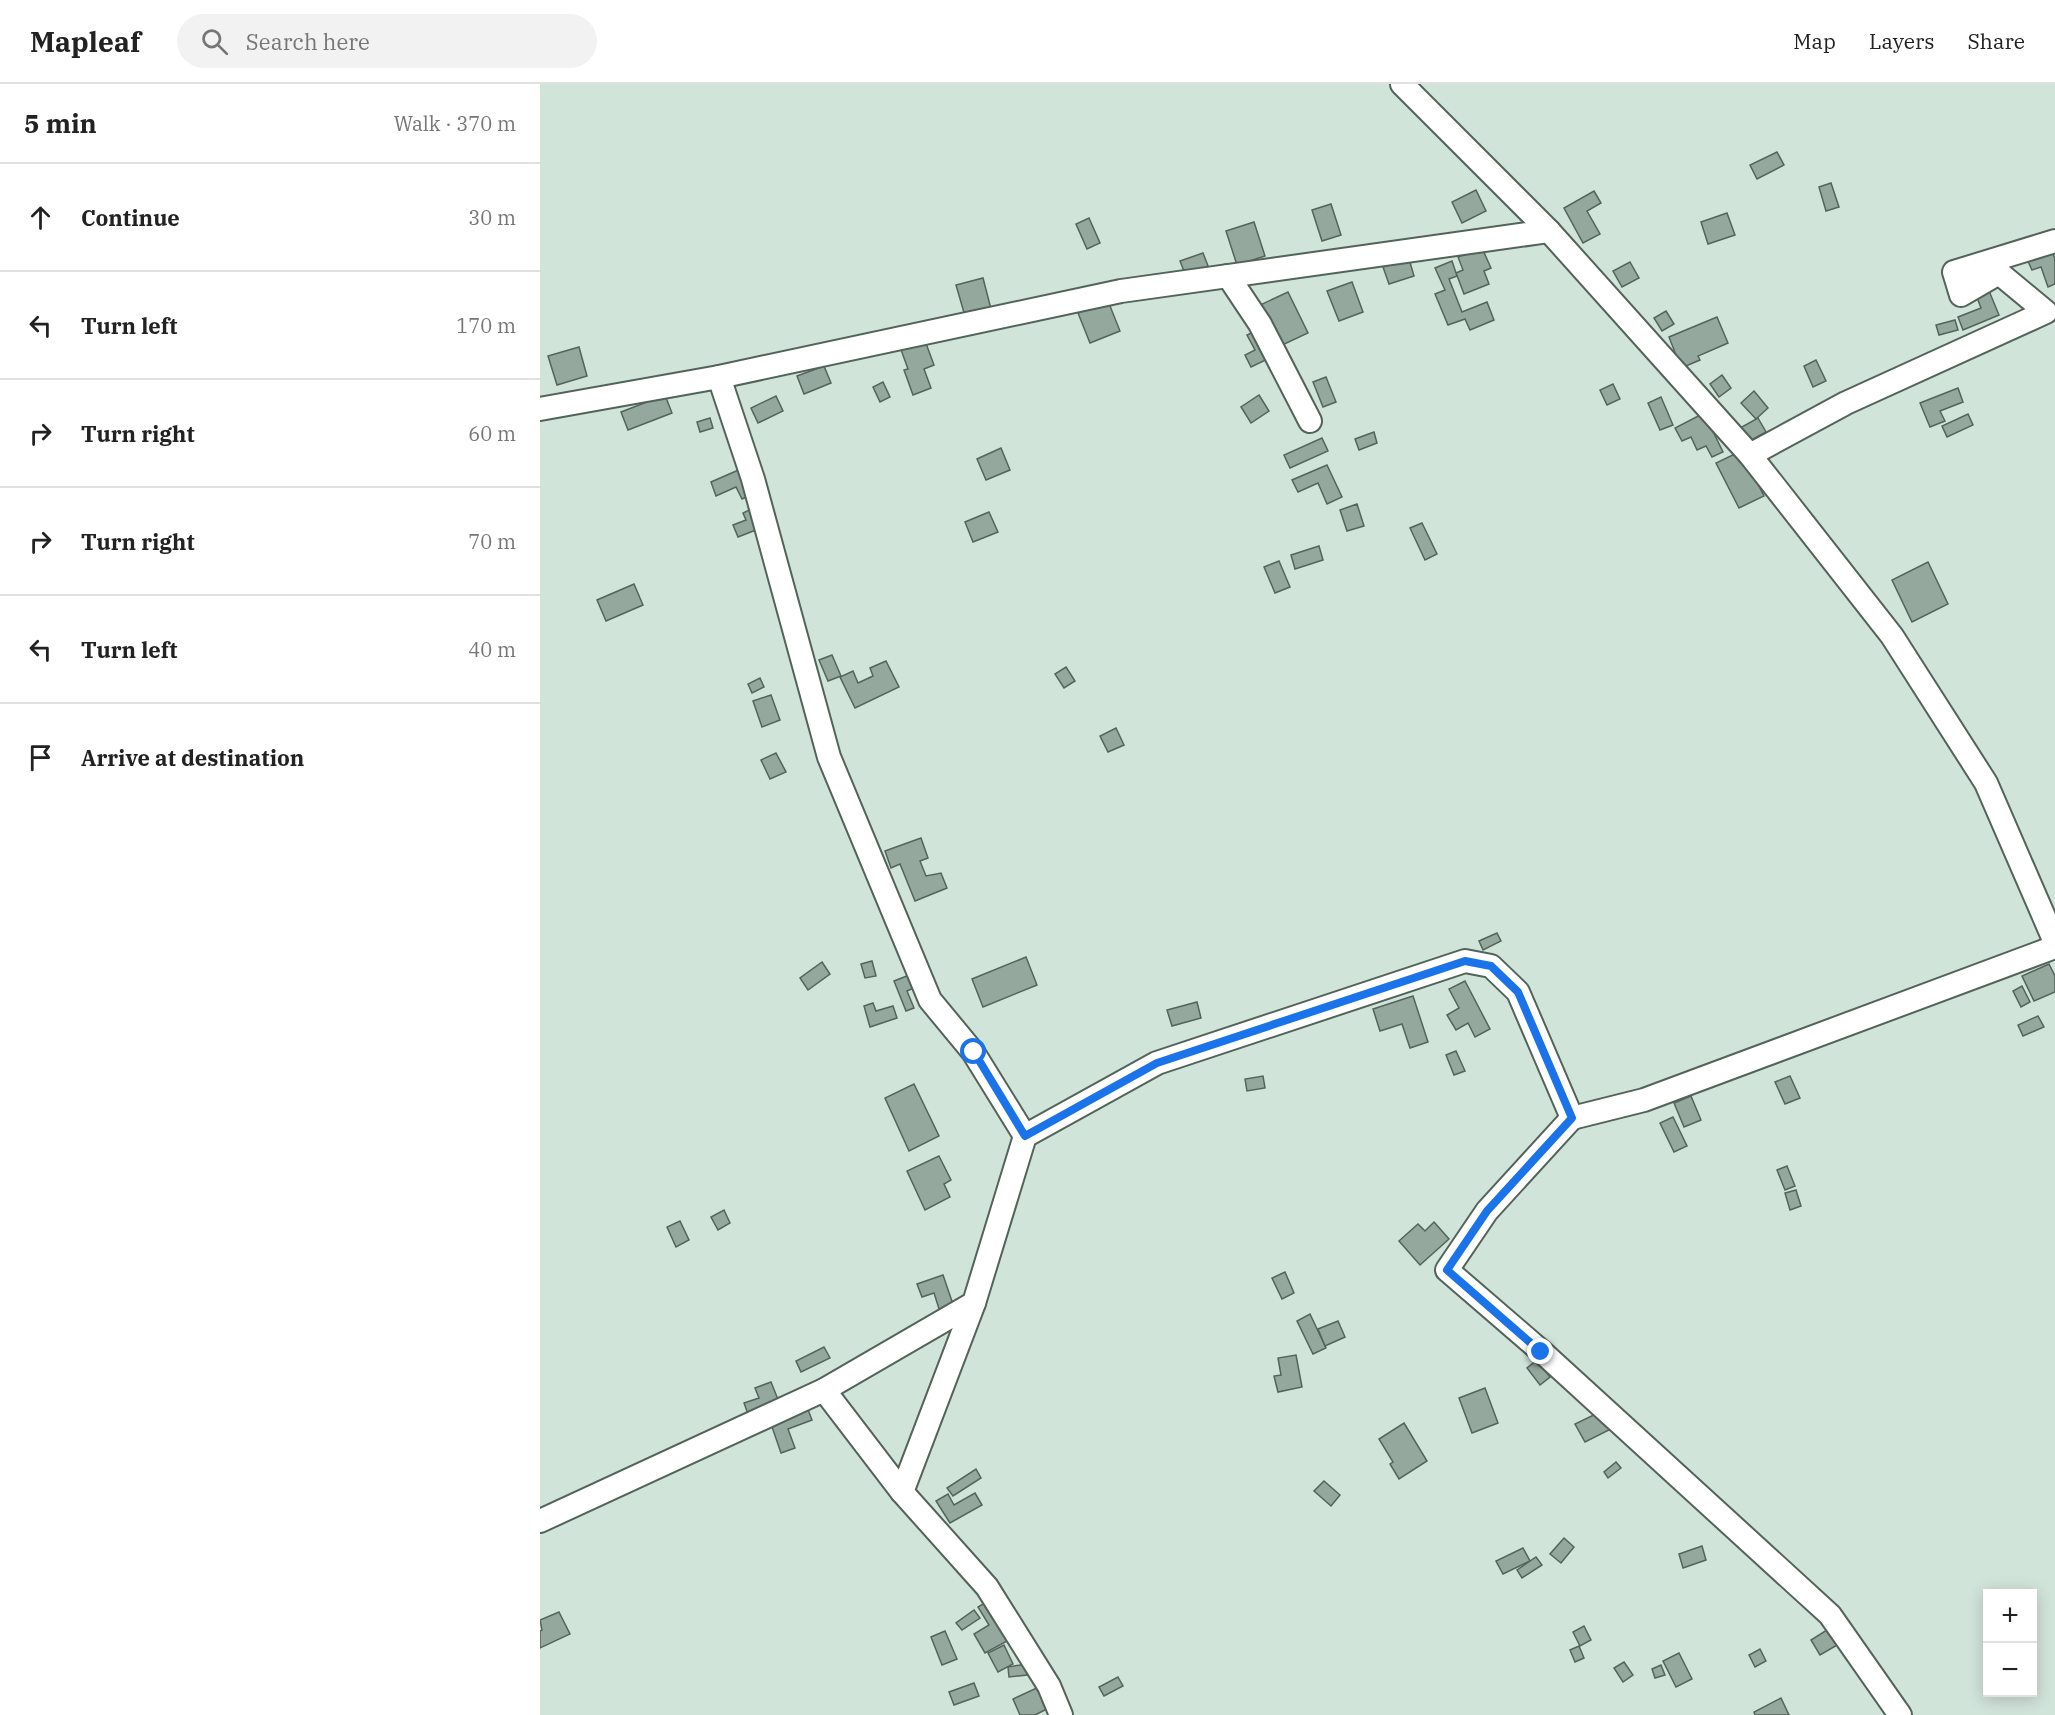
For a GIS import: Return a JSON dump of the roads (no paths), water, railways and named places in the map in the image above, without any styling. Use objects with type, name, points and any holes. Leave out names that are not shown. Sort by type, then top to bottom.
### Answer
[{"type":"street","points":[[1402,84],[1549,231],[1750,455],[1892,636],[1986,783],[2055,942]]},
{"type":"street","points":[[540,409],[719,377],[1121,291],[1549,231]]},
{"type":"street","points":[[1750,455],[1846,403],[2046,312],[1999,273],[1961,294],[1954,272],[2055,241]]},
{"type":"street","points":[[1228,276],[1260,324],[1310,421]]},
{"type":"street","points":[[719,377],[753,479],[829,758],[930,1000],[974,1052],[1025,1136]]},
{"type":"street","points":[[1894,1714],[1830,1616],[1541,1352],[1447,1270],[1487,1211],[1572,1118],[1644,1100],[2055,947]]},
{"type":"street","points":[[902,1492],[974,1303],[1025,1136],[1157,1063],[1465,961],[1491,966],[1518,992],[1572,1118]]},
{"type":"street","points":[[540,1521],[824,1390],[974,1303]]},
{"type":"street","points":[[824,1390],[902,1492],[987,1587],[1049,1686],[1061,1715]]}]
